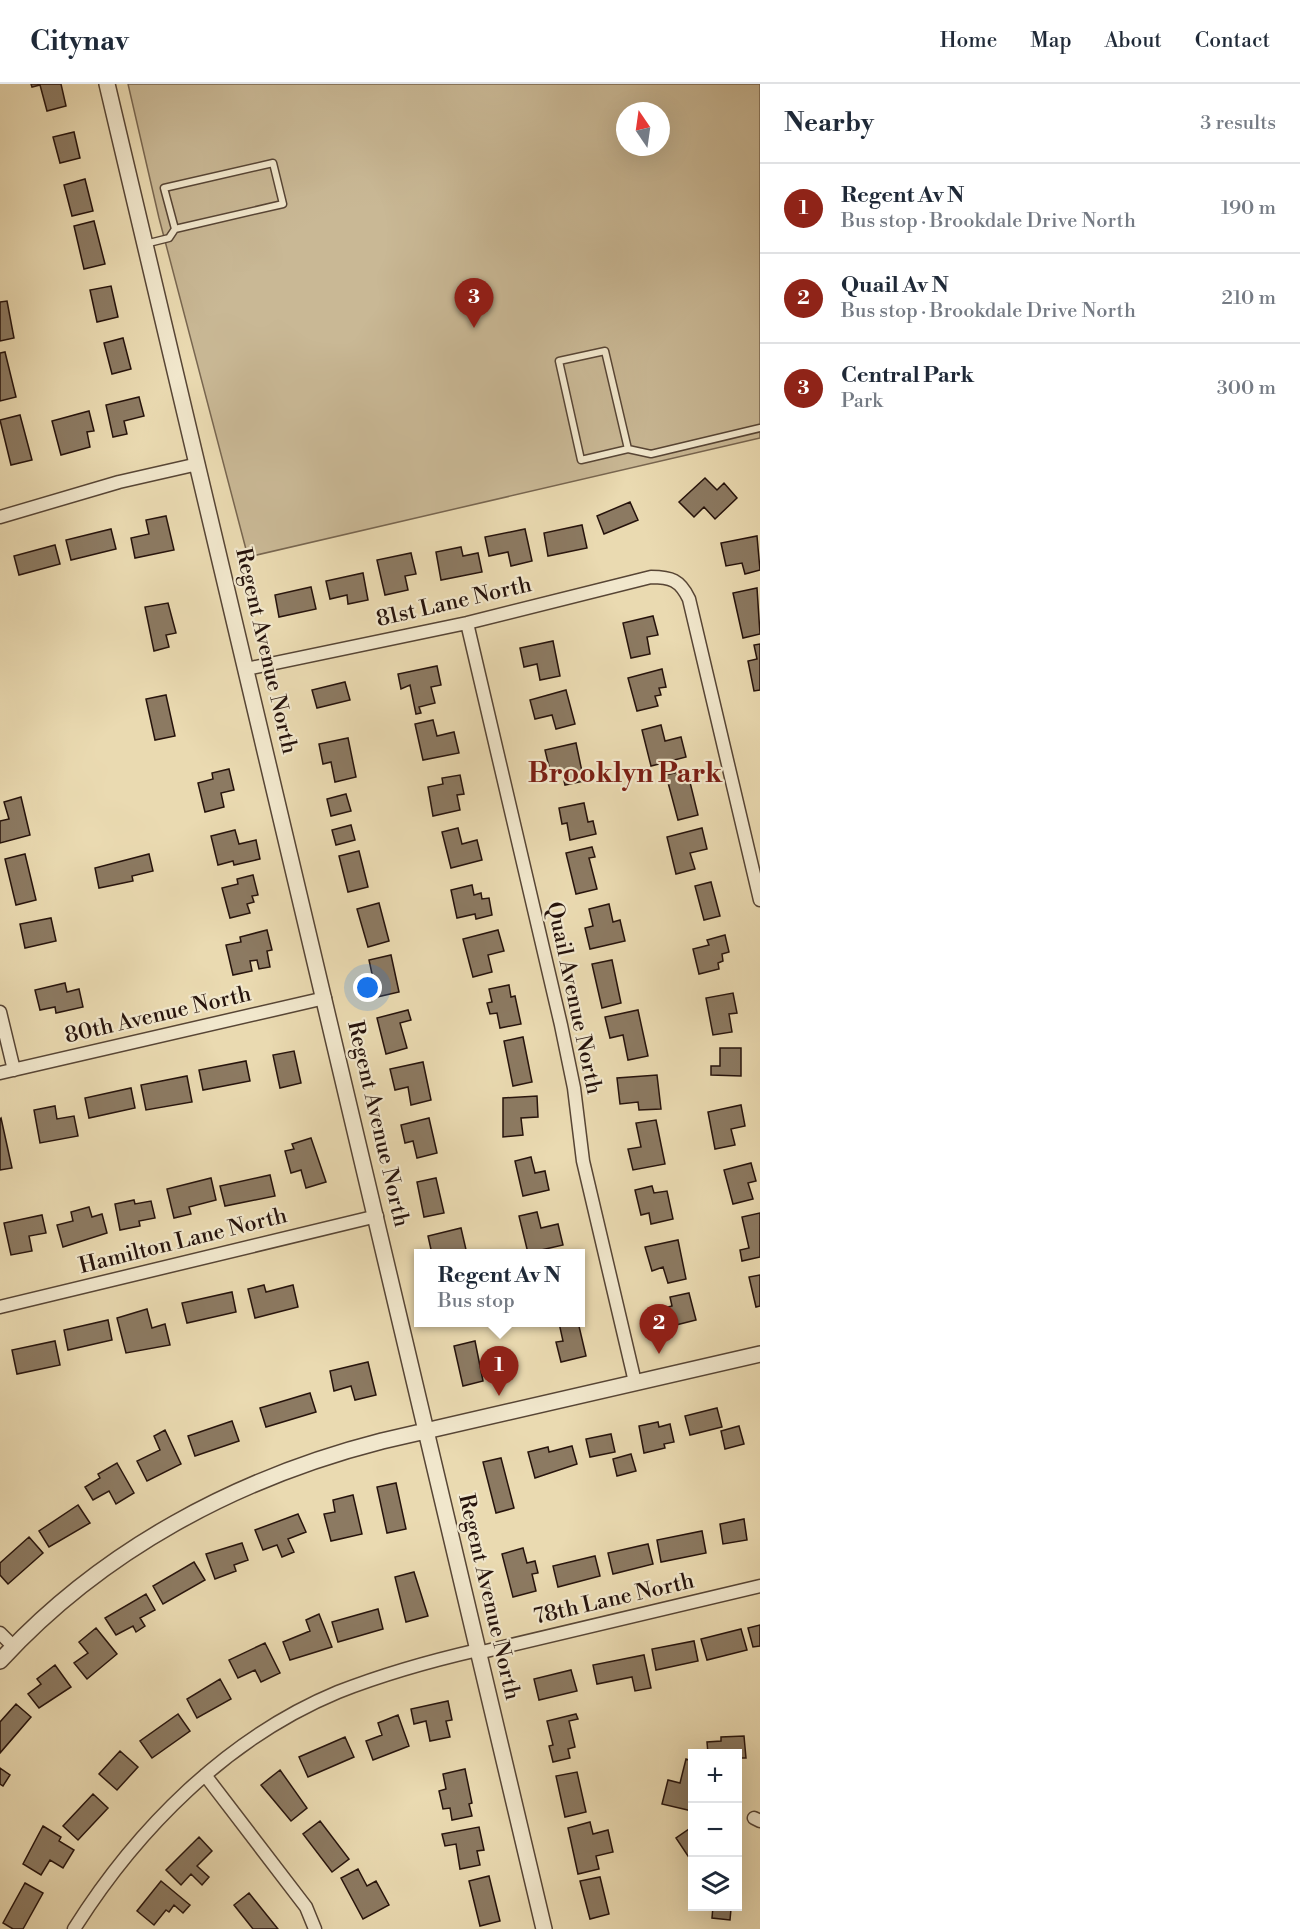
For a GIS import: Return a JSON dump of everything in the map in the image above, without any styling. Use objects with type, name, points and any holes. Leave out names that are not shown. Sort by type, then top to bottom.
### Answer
[{"type":"street","name":"Regent Avenue North","points":[[106,84],[377,1216],[544,1929]]},
{"type":"street","points":[[0,517],[97,488],[198,464]]},
{"type":"street","name":"81st Lane North","points":[[246,669],[467,623],[651,577],[670,577],[682,585],[689,599],[760,900]]},
{"type":"street","name":"Quail Avenue North","points":[[467,623],[561,1025],[574,1088],[583,1161],[635,1382]]},
{"type":"street","name":"80th Avenue North","points":[[0,1073],[325,998]]},
{"type":"street","points":[[0,1012],[14,1070]]},
{"type":"street","name":"Hamilton Lane North","points":[[0,1307],[377,1216]]},
{"type":"street","points":[[0,1661],[13,1646],[79,1587],[133,1547],[191,1514],[254,1483],[327,1455],[760,1354]]},
{"type":"street","name":"78th Lane North","points":[[74,1929],[124,1856],[161,1815],[205,1775],[261,1735],[336,1693],[385,1674],[478,1650],[493,1650],[760,1586]]},
{"type":"street","points":[[0,1633],[13,1646]]},
{"type":"street","points":[[205,1775],[306,1907],[315,1929]]},
{"type":"lane","points":[[145,244],[169,238],[175,229],[283,204],[273,163],[164,188],[175,229]]},
{"type":"lane","points":[[628,450],[605,351],[559,361],[581,460],[628,450],[651,454],[760,428]]},
{"type":"shaded area","points":[[128,84],[760,84],[760,438],[248,557],[159,218]]},
{"type":"building","points":[[31,84],[61,84],[66,106],[47,111],[40,85],[32,87]]},
{"type":"building","points":[[74,132],[80,158],[60,163],[53,137]]},
{"type":"building","points":[[85,179],[93,211],[72,216],[64,185]]},
{"type":"building","points":[[94,221],[105,264],[84,269],[74,226]]},
{"type":"building","points":[[111,286],[118,317],[97,322],[90,290]]},
{"type":"building","points":[[7,301],[14,338],[0,341],[0,302]]},
{"type":"building","points":[[123,338],[131,369],[112,374],[104,343]]},
{"type":"building","points":[[5,352],[16,397],[0,401],[0,353]]},
{"type":"building","points":[[139,397],[144,416],[124,421],[127,434],[113,437],[106,405]]},
{"type":"building","points":[[89,411],[94,431],[87,432],[90,447],[61,455],[52,421]]},
{"type":"building","points":[[20,415],[32,460],[11,465],[0,420]]},
{"type":"building","points":[[705,478],[717,490],[724,483],[737,498],[715,519],[704,507],[694,517],[679,502]]},
{"type":"building","points":[[630,502],[638,520],[604,534],[597,516]]},
{"type":"building","points":[[166,516],[174,550],[135,558],[131,538],[149,534],[146,520]]},
{"type":"building","points":[[582,525],[587,548],[548,556],[544,533]]},
{"type":"building","points":[[111,529],[116,549],[71,560],[66,540]]},
{"type":"building","points":[[525,529],[532,561],[511,566],[508,552],[489,556],[485,537]]},
{"type":"building","points":[[757,536],[760,570],[745,574],[742,563],[726,566],[721,543]]},
{"type":"building","points":[[55,545],[60,564],[19,575],[14,556]]},
{"type":"building","points":[[461,547],[463,556],[478,553],[482,572],[441,580],[436,552]]},
{"type":"building","points":[[411,553],[416,574],[405,576],[408,590],[385,595],[377,560]]},
{"type":"building","points":[[363,573],[368,600],[348,604],[347,595],[330,599],[326,581]]},
{"type":"building","points":[[311,587],[316,609],[279,617],[275,595]]},
{"type":"building","points":[[757,588],[760,634],[743,638],[733,593]]},
{"type":"building","points":[[168,603],[176,633],[166,635],[169,647],[154,651],[145,607]]},
{"type":"building","points":[[653,616],[658,635],[647,637],[650,654],[631,658],[623,623]]},
{"type":"building","points":[[553,641],[560,676],[540,680],[537,664],[524,667],[520,648]]},
{"type":"building","points":[[760,644],[760,690],[754,691],[748,661],[757,659],[754,645]]},
{"type":"building","points":[[437,666],[441,685],[431,687],[435,703],[419,707],[421,713],[416,714],[410,685],[401,689],[398,674]]},
{"type":"building","points":[[662,669],[666,687],[659,688],[661,695],[655,696],[658,706],[637,711],[628,678]]},
{"type":"building","points":[[345,682],[350,700],[317,708],[312,690]]},
{"type":"building","points":[[566,690],[575,724],[556,729],[552,715],[535,719],[530,700]]},
{"type":"building","points":[[166,695],[175,736],[155,740],[146,699]]},
{"type":"building","points":[[433,720],[437,736],[454,732],[459,753],[423,760],[415,724]]},
{"type":"building","points":[[661,725],[665,741],[681,737],[686,757],[651,766],[642,730]]},
{"type":"building","points":[[348,738],[356,777],[335,782],[331,762],[323,764],[319,744]]},
{"type":"building","points":[[576,743],[584,781],[565,785],[561,768],[550,771],[545,750]]},
{"type":"building","points":[[229,769],[234,790],[221,793],[224,807],[205,812],[198,783],[213,779],[212,773]]},
{"type":"building","points":[[687,770],[698,815],[678,820],[666,775]]},
{"type":"building","points":[[460,775],[464,794],[457,795],[460,810],[433,816],[428,787],[443,784],[442,778]]},
{"type":"building","points":[[346,794],[351,811],[331,816],[327,799]]},
{"type":"building","points":[[21,797],[30,835],[0,843],[0,821],[9,819],[4,802]]},
{"type":"building","points":[[584,803],[588,822],[593,821],[596,834],[570,840],[567,823],[562,824],[559,808]]},
{"type":"building","points":[[351,825],[355,840],[336,845],[332,830]]},
{"type":"building","points":[[458,828],[462,844],[477,840],[482,860],[451,868],[442,832]]},
{"type":"building","points":[[702,828],[707,849],[690,853],[695,869],[676,874],[667,837]]},
{"type":"building","points":[[235,830],[239,844],[256,840],[260,859],[234,865],[233,861],[218,865],[211,836]]},
{"type":"building","points":[[592,847],[595,857],[589,858],[597,889],[576,894],[566,853]]},
{"type":"building","points":[[359,851],[368,887],[348,892],[339,856]]},
{"type":"building","points":[[25,854],[36,900],[16,905],[5,859]]},
{"type":"building","points":[[149,854],[153,871],[132,876],[133,881],[99,888],[95,868]]},
{"type":"building","points":[[253,875],[258,895],[252,896],[254,902],[247,904],[250,913],[230,918],[222,888],[238,884],[237,879]]},
{"type":"building","points":[[711,882],[720,916],[704,920],[695,886]]},
{"type":"building","points":[[472,885],[474,895],[481,893],[482,899],[489,898],[492,915],[476,919],[475,914],[457,918],[451,890]]},
{"type":"building","points":[[379,903],[389,941],[368,947],[357,909]]},
{"type":"building","points":[[609,904],[613,922],[620,920],[625,941],[590,949],[585,928],[593,926],[589,909]]},
{"type":"building","points":[[51,918],[56,941],[25,948],[20,924]]},
{"type":"building","points":[[267,930],[272,950],[267,951],[270,967],[259,969],[257,960],[250,961],[252,971],[233,975],[226,945],[241,942],[240,937]]},
{"type":"building","points":[[498,930],[504,951],[488,955],[492,972],[473,977],[463,939]]},
{"type":"building","points":[[725,935],[729,952],[722,954],[723,961],[718,963],[719,969],[699,974],[693,949],[709,945],[707,940]]},
{"type":"building","points":[[391,955],[399,992],[377,997],[369,960]]},
{"type":"building","points":[[612,960],[621,1003],[602,1008],[592,964]]},
{"type":"building","points":[[65,983],[67,992],[79,989],[83,1007],[56,1013],[55,1007],[40,1010],[35,990]]},
{"type":"building","points":[[509,985],[511,997],[515,996],[521,1024],[500,1028],[497,1013],[490,1014],[487,1003],[492,1002],[489,989]]},
{"type":"building","points":[[733,993],[737,1013],[729,1014],[732,1032],[713,1035],[706,998]]},
{"type":"building","points":[[408,1010],[411,1020],[400,1023],[407,1048],[386,1054],[377,1018]]},
{"type":"building","points":[[638,1010],[648,1056],[628,1060],[623,1035],[610,1038],[605,1017]]},
{"type":"building","points":[[523,1037],[532,1082],[513,1086],[504,1041]]},
{"type":"building","points":[[720,1048],[741,1048],[741,1076],[711,1075],[711,1066],[720,1066]]},
{"type":"building","points":[[294,1051],[301,1083],[280,1088],[273,1055]]},
{"type":"building","points":[[246,1061],[250,1081],[203,1090],[199,1070]]},
{"type":"building","points":[[423,1062],[431,1100],[411,1105],[408,1087],[395,1090],[390,1069]]},
{"type":"building","points":[[657,1075],[661,1109],[639,1110],[638,1102],[620,1104],[617,1078]]},
{"type":"building","points":[[187,1076],[192,1102],[146,1110],[141,1085]]},
{"type":"building","points":[[131,1088],[135,1108],[89,1118],[85,1098]]},
{"type":"building","points":[[537,1096],[538,1117],[521,1118],[523,1135],[503,1137],[503,1098]]},
{"type":"building","points":[[741,1105],[745,1126],[731,1129],[735,1145],[715,1149],[708,1112]]},
{"type":"building","points":[[55,1106],[57,1119],[74,1116],[78,1136],[40,1143],[34,1110]]},
{"type":"building","points":[[429,1118],[437,1153],[417,1158],[413,1141],[405,1143],[401,1125]]},
{"type":"building","points":[[0,1119],[12,1168],[0,1170]]},
{"type":"building","points":[[656,1120],[665,1164],[633,1170],[628,1149],[641,1147],[636,1123]]},
{"type":"building","points":[[311,1138],[326,1182],[306,1188],[301,1170],[291,1173],[285,1151],[294,1149],[292,1144]]},
{"type":"building","points":[[531,1157],[535,1173],[545,1171],[549,1190],[523,1196],[515,1161]]},
{"type":"building","points":[[751,1163],[756,1181],[748,1183],[753,1199],[733,1204],[724,1170]]},
{"type":"building","points":[[270,1175],[275,1196],[225,1206],[220,1186]]},
{"type":"building","points":[[211,1178],[216,1200],[189,1207],[191,1214],[174,1218],[167,1189]]},
{"type":"building","points":[[436,1178],[444,1213],[424,1217],[417,1182]]},
{"type":"building","points":[[652,1186],[654,1193],[667,1191],[673,1219],[651,1224],[649,1213],[641,1215],[635,1190]]},
{"type":"building","points":[[134,1200],[135,1204],[151,1201],[155,1218],[139,1221],[140,1226],[120,1230],[115,1204]]},
{"type":"building","points":[[89,1207],[92,1217],[102,1214],[107,1233],[63,1247],[57,1225],[73,1221],[71,1212]]},
{"type":"building","points":[[537,1212],[541,1228],[558,1224],[563,1245],[546,1249],[527,1249],[519,1216]]},
{"type":"building","points":[[760,1213],[760,1257],[742,1261],[740,1250],[749,1248],[742,1217]]},
{"type":"building","points":[[42,1215],[46,1233],[29,1236],[32,1251],[11,1255],[4,1223]]},
{"type":"building","points":[[461,1228],[466,1249],[431,1249],[428,1236]]},
{"type":"building","points":[[678,1240],[686,1279],[668,1283],[663,1267],[652,1271],[645,1247]]},
{"type":"building","points":[[760,1275],[760,1306],[756,1307],[749,1277]]},
{"type":"building","points":[[264,1285],[266,1292],[293,1285],[298,1307],[255,1318],[248,1289]]},
{"type":"building","points":[[232,1292],[236,1312],[187,1323],[182,1303]]},
{"type":"building","points":[[689,1293],[696,1320],[668,1327],[664,1308],[672,1306],[670,1297]]},
{"type":"building","points":[[147,1309],[152,1328],[165,1324],[170,1345],[126,1353],[117,1318]]},
{"type":"building","points":[[108,1320],[112,1340],[68,1350],[64,1330]]},
{"type":"building","points":[[560,1327],[579,1327],[586,1356],[561,1362],[556,1342],[563,1341]]},
{"type":"building","points":[[55,1341],[60,1365],[17,1374],[12,1350]]},
{"type":"building","points":[[475,1341],[483,1381],[463,1386],[454,1346]]},
{"type":"building","points":[[368,1362],[376,1395],[355,1400],[351,1386],[334,1391],[330,1371]]},
{"type":"building","points":[[310,1393],[316,1412],[266,1427],[260,1408]]},
{"type":"building","points":[[717,1408],[722,1427],[690,1435],[685,1416]]},
{"type":"building","points":[[232,1421],[239,1441],[195,1456],[188,1436]]},
{"type":"building","points":[[658,1422],[659,1427],[670,1424],[674,1442],[664,1444],[665,1448],[644,1453],[639,1426]]},
{"type":"building","points":[[739,1426],[744,1444],[725,1449],[721,1431]]},
{"type":"building","points":[[165,1430],[181,1464],[147,1481],[137,1461],[160,1450],[154,1436]]},
{"type":"building","points":[[611,1434],[615,1452],[590,1457],[586,1439]]},
{"type":"building","points":[[572,1446],[577,1464],[535,1478],[528,1452],[548,1447],[549,1452]]},
{"type":"building","points":[[631,1454],[636,1471],[617,1476],[613,1459]]},
{"type":"building","points":[[501,1458],[514,1508],[496,1513],[483,1462]]},
{"type":"building","points":[[117,1463],[134,1493],[116,1504],[109,1491],[93,1500],[85,1487],[100,1478],[98,1474]]},
{"type":"building","points":[[396,1483],[406,1529],[387,1533],[377,1487]]},
{"type":"building","points":[[353,1495],[362,1534],[331,1541],[324,1514],[335,1512],[333,1500]]},
{"type":"building","points":[[78,1505],[90,1523],[49,1547],[39,1531]]},
{"type":"building","points":[[298,1514],[306,1532],[288,1539],[294,1552],[282,1557],[277,1545],[263,1550],[255,1530]]},
{"type":"building","points":[[744,1519],[747,1540],[723,1544],[720,1524]]},
{"type":"building","points":[[702,1531],[706,1553],[661,1562],[657,1540]]},
{"type":"building","points":[[29,1537],[43,1553],[8,1584],[0,1575],[0,1563]]},
{"type":"building","points":[[242,1543],[248,1560],[234,1565],[236,1571],[215,1579],[206,1554]]},
{"type":"building","points":[[648,1544],[653,1564],[613,1574],[608,1553]]},
{"type":"building","points":[[523,1548],[527,1563],[535,1561],[538,1573],[532,1574],[536,1591],[513,1597],[502,1554]]},
{"type":"building","points":[[595,1556],[600,1576],[558,1587],[553,1566]]},
{"type":"building","points":[[194,1562],[205,1580],[163,1604],[153,1586]]},
{"type":"building","points":[[414,1572],[428,1616],[406,1622],[395,1577]]},
{"type":"building","points":[[146,1594],[155,1610],[140,1618],[145,1626],[136,1632],[133,1626],[116,1635],[105,1618]]},
{"type":"building","points":[[378,1609],[383,1629],[338,1642],[332,1622]]},
{"type":"building","points":[[319,1614],[332,1647],[290,1660],[283,1642],[310,1631],[306,1620]]},
{"type":"building","points":[[760,1625],[760,1646],[753,1647],[748,1628]]},
{"type":"building","points":[[96,1628],[117,1654],[87,1679],[74,1663],[88,1653],[79,1642]]},
{"type":"building","points":[[741,1629],[747,1650],[707,1660],[701,1639]]},
{"type":"building","points":[[694,1641],[698,1661],[656,1670],[652,1649]]},
{"type":"building","points":[[265,1643],[280,1673],[261,1682],[255,1670],[238,1678],[229,1660]]},
{"type":"building","points":[[644,1655],[651,1688],[635,1691],[632,1677],[597,1684],[593,1665]]},
{"type":"building","points":[[55,1665],[71,1687],[39,1708],[28,1694],[41,1684],[37,1679]]},
{"type":"building","points":[[571,1670],[577,1691],[539,1700],[534,1679]]},
{"type":"building","points":[[220,1679],[231,1699],[197,1718],[187,1699]]},
{"type":"building","points":[[448,1701],[452,1720],[446,1721],[450,1737],[430,1741],[426,1721],[414,1724],[411,1709]]},
{"type":"building","points":[[16,1704],[31,1717],[0,1753],[0,1722]]},
{"type":"building","points":[[178,1714],[190,1731],[152,1758],[140,1741]]},
{"type":"building","points":[[576,1714],[578,1719],[569,1721],[575,1747],[568,1749],[570,1758],[553,1762],[549,1746],[553,1745],[547,1721]]},
{"type":"building","points":[[398,1715],[409,1746],[373,1760],[366,1741],[382,1735],[378,1723]]},
{"type":"building","points":[[744,1736],[746,1758],[742,1758],[742,1749],[708,1749],[707,1742],[721,1741],[721,1737]]},
{"type":"building","points":[[345,1737],[354,1757],[308,1777],[299,1757]]},
{"type":"building","points":[[120,1751],[138,1767],[117,1790],[99,1774]]},
{"type":"building","points":[[686,1759],[688,1760],[688,1810],[662,1804],[668,1780],[680,1783]]},
{"type":"building","points":[[0,1768],[10,1775],[3,1786],[0,1784]]},
{"type":"building","points":[[465,1769],[472,1803],[469,1804],[472,1816],[452,1820],[450,1808],[443,1809],[439,1791],[446,1789],[443,1774]]},
{"type":"building","points":[[280,1770],[307,1808],[291,1821],[261,1785]]},
{"type":"building","points":[[577,1772],[586,1812],[565,1817],[556,1776]]},
{"type":"building","points":[[93,1794],[108,1808],[78,1840],[63,1826]]},
{"type":"building","points":[[320,1821],[349,1859],[332,1872],[303,1834]]},
{"type":"building","points":[[590,1822],[593,1834],[608,1830],[613,1852],[596,1856],[599,1869],[578,1874],[568,1828]]},
{"type":"building","points":[[43,1826],[61,1837],[59,1841],[74,1850],[63,1868],[50,1860],[41,1875],[23,1864]]},
{"type":"building","points":[[479,1827],[484,1850],[477,1851],[480,1865],[460,1869],[456,1844],[445,1846],[442,1834]]},
{"type":"building","points":[[688,1830],[688,1856],[676,1838]]},
{"type":"building","points":[[199,1837],[212,1851],[197,1866],[209,1877],[202,1885],[191,1874],[181,1885],[166,1870]]},
{"type":"building","points":[[358,1869],[367,1886],[376,1881],[389,1905],[363,1919],[341,1878]]},
{"type":"building","points":[[489,1876],[500,1921],[480,1926],[469,1881]]},
{"type":"building","points":[[600,1877],[609,1914],[590,1919],[580,1881]]},
{"type":"building","points":[[161,1881],[190,1905],[183,1913],[174,1905],[169,1912],[166,1910],[154,1925],[137,1911]]},
{"type":"building","points":[[25,1883],[43,1893],[23,1929],[13,1929],[3,1923]]},
{"type":"building","points":[[249,1893],[278,1929],[253,1929],[234,1905]]},
{"type":"building","points":[[713,1911],[731,1911],[730,1920],[712,1918]]},
{"type":"place","name":"Central Park","points":[[474,328]]},
{"type":"place","name":"Quail Av N","points":[[659,1354]]},
{"type":"place","name":"Regent Av N","points":[[499,1396]]},
{"type":"district","name":"Brooklyn Park","points":[[625,773]]}]
